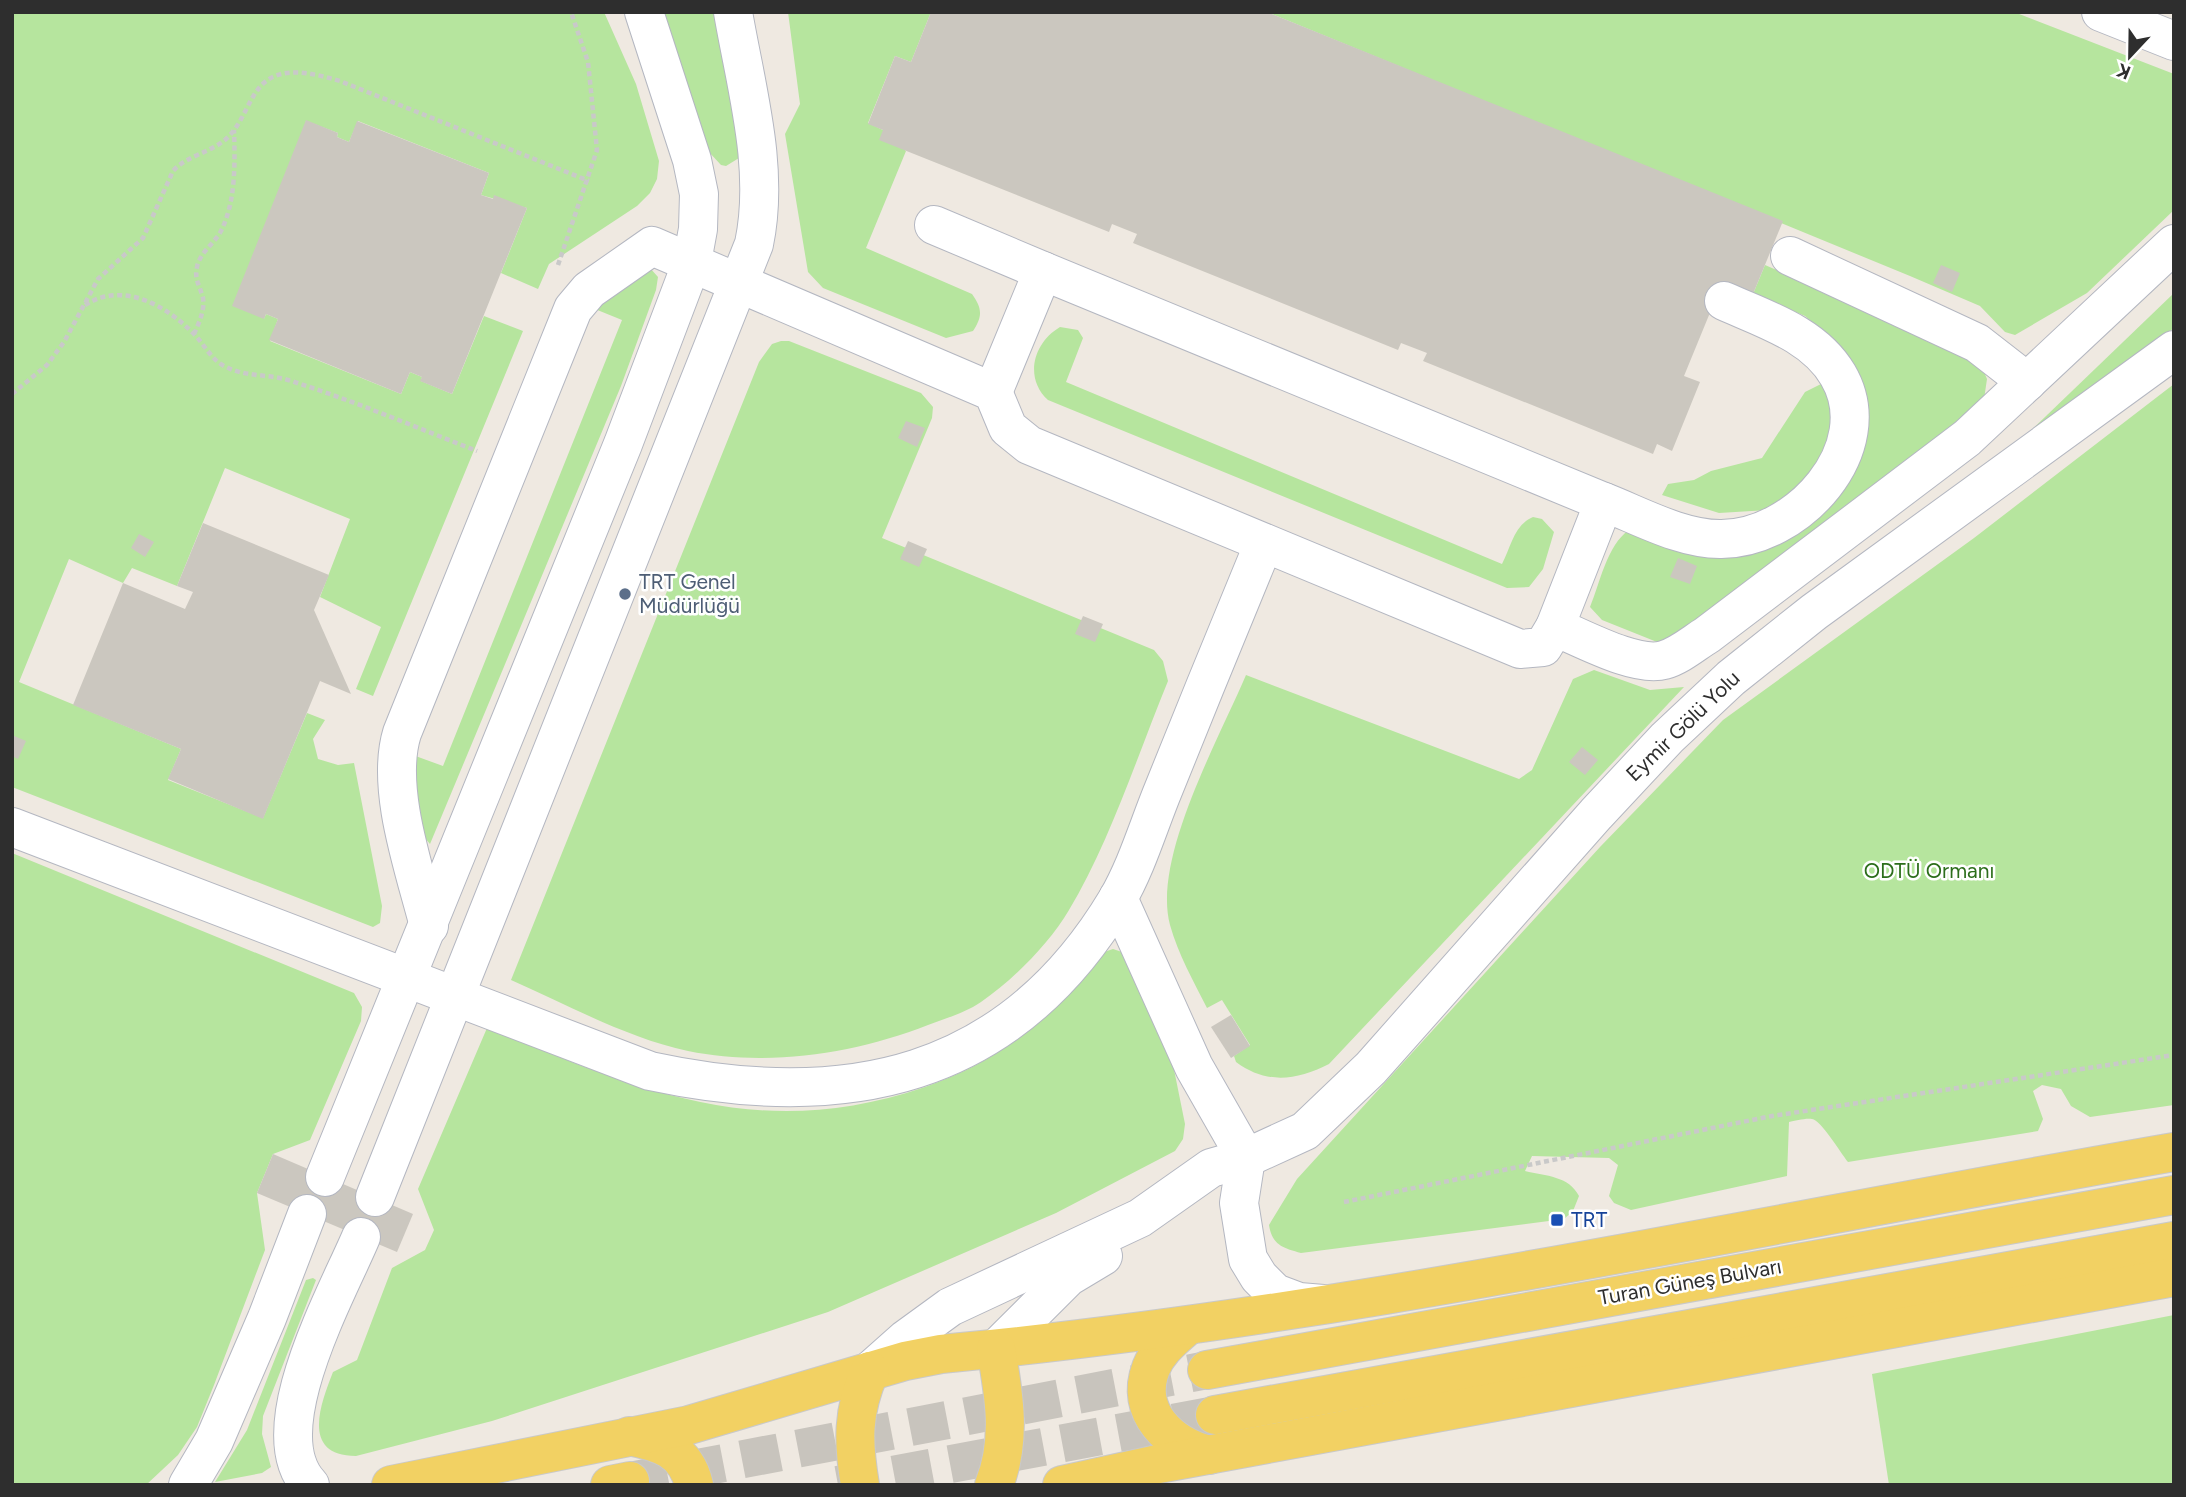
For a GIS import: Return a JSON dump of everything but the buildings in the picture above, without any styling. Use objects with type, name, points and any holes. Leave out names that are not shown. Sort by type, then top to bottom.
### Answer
[{"type":"main road","points":[[391,1485],[690,1425],[870,1371],[941,1354],[1186,1327],[2174,1152]]},
{"type":"main road","name":"Turan Güneş Bulvarı","points":[[1207,1370],[2174,1195]]},
{"type":"main road","points":[[1215,1415],[2174,1241]]},
{"type":"main road","points":[[1062,1485],[1209,1455],[2174,1277]]},
{"type":"main road","points":[[1186,1327],[1164,1346],[1151,1367],[1147,1388],[1149,1402],[1154,1418],[1168,1435],[1185,1448],[1209,1455]]},
{"type":"main road","points":[[993,1485],[1005,1439],[1004,1396],[996,1349]]},
{"type":"main road","points":[[860,1485],[854,1423],[859,1396],[870,1371]]},
{"type":"main road","points":[[626,1436],[653,1441],[673,1450],[684,1461],[694,1485]]},
{"type":"street","points":[[325,1177],[623,444],[692,262],[698,229],[699,194],[692,160],[645,12]]},
{"type":"street","points":[[375,1197],[754,244],[760,196],[755,128],[733,12]]},
{"type":"street","points":[[2101,12],[2174,41]]},
{"type":"street","points":[[934,225],[1604,502],[1694,536],[1741,538],[1788,520],[1823,487],[1837,464],[1848,418],[1847,393],[1837,373],[1821,352],[1800,337],[1724,301]]},
{"type":"street","points":[[1555,627],[1644,661],[1672,657],[1707,635],[1967,438],[2174,244]]},
{"type":"street","points":[[429,926],[399,796],[396,750],[573,309],[589,290],[652,246],[993,392],[1008,428],[1028,445],[1520,649],[1543,647],[1555,627],[1604,502]]},
{"type":"street","points":[[1790,257],[1977,343],[2027,382]]},
{"type":"street","points":[[993,392],[1043,271]]},
{"type":"street","name":"Eymir Gölü Yolu","points":[[870,1371],[906,1339],[950,1307],[1140,1218],[1211,1168],[1246,1158],[1305,1131],[1371,1068],[1596,814],[1667,738],[1731,678],[1814,612],[2174,350]]},
{"type":"street","points":[[12,827],[650,1071],[706,1083],[762,1088],[813,1087],[894,1076],[926,1068],[955,1056],[1007,1025],[1041,997],[1075,961],[1118,898],[1264,543]]},
{"type":"street","points":[[1118,898],[1194,1067],[1246,1158],[1239,1203],[1248,1259],[1259,1277],[1275,1293],[1299,1302],[1323,1304]]},
{"type":"street","points":[[996,1349],[1068,1277],[1093,1260],[1195,1212],[1219,1192],[1246,1158]]},
{"type":"street","points":[[188,1485],[214,1441],[307,1214]]},
{"type":"street","points":[[310,1485],[291,1447],[294,1408],[309,1360],[361,1237]]},
{"type":"street","points":[[285,1270],[308,1264],[324,1270],[335,1278],[338,1291]]},
{"type":"path","points":[[556,269],[589,181],[597,150],[588,62],[571,12]]},
{"type":"path","points":[[12,394],[47,365],[64,342],[98,279],[143,238],[173,171],[180,163],[211,150],[234,129],[260,87],[288,72],[340,81],[589,181]]},
{"type":"path","points":[[194,334],[201,319],[204,300],[196,281],[196,269],[200,258],[216,240],[232,195],[234,129]]},
{"type":"path","points":[[84,305],[107,295],[131,295],[157,305],[194,334],[212,357],[224,366],[239,372],[290,381],[482,453]]},
{"type":"path","points":[[1344,1202],[1772,1116],[2174,1055]]},
{"type":"green space","points":[[12,12],[604,12],[636,84],[659,161],[657,179],[650,193],[637,206],[549,264],[538,289],[501,273],[527,208],[481,195],[489,173],[358,121],[349,142],[337,137],[338,133],[306,121],[264,319],[266,314],[278,319],[270,341],[401,394],[410,372],[422,377],[421,381],[452,394],[484,316],[523,331],[373,696],[356,689],[381,627],[320,597],[350,519],[225,468],[177,586],[132,568],[123,583],[69,559],[19,682],[181,749],[168,780],[263,818],[307,713],[325,720],[313,739],[318,759],[338,765],[354,763],[382,906],[380,923],[373,927],[12,787]]},
{"type":"green space","points":[[664,12],[720,12],[739,158],[726,166],[721,165],[709,152]]},
{"type":"green space","points":[[788,12],[931,12],[911,62],[895,56],[868,123],[883,130],[906,151],[866,248],[972,294],[980,312],[973,331],[946,338],[823,288],[808,272],[785,134],[800,104]]},
{"type":"green space","points":[[1267,12],[2014,12],[2174,74],[2174,210],[2087,293],[2015,335],[2005,332],[1980,306]]},
{"type":"green space","points":[[1765,265],[1978,358],[1987,379],[1983,406],[1677,638],[1657,642],[1602,620],[1590,607],[1615,545],[1629,530],[1673,542],[1844,483],[1823,331],[1805,316],[1753,294]]},
{"type":"green space","points":[[650,268],[658,277],[656,290],[621,386],[430,844],[425,838],[410,754],[443,766],[622,320],[590,307]]},
{"type":"green space","points":[[2174,293],[2174,328],[2017,444]]},
{"type":"green space","points":[[1060,327],[1078,330],[1083,338],[1066,382],[1502,564],[1521,525],[1533,517],[1542,519],[1554,532],[1543,569],[1529,587],[1507,588],[1048,400],[1036,382],[1035,361],[1043,342]]},
{"type":"green space","points":[[789,341],[921,393],[933,407],[932,418],[882,538],[1154,650],[1163,661],[1168,681],[1110,828],[1084,884],[1041,948],[993,993],[975,1006],[955,1015],[870,1044],[810,1055],[748,1058],[718,1056],[688,1051],[643,1038],[511,980],[759,362],[772,344]]},
{"type":"green space","points":[[1823,383],[1835,419],[1808,487],[1768,510],[1719,513],[1662,495],[1668,484],[1694,480],[1711,471],[1762,458],[1805,392]]},
{"type":"green space","name":"ODTÜ Ormanı","points":[[2174,384],[2174,1105],[2090,1117],[2071,1106],[2061,1089],[2042,1085],[2033,1091],[2043,1119],[2038,1131],[1848,1162],[1816,1121],[1809,1119],[1789,1122],[1787,1176],[1631,1210],[1614,1203],[1609,1196],[1618,1165],[1609,1158],[1532,1156],[1525,1171],[1563,1181],[1575,1189],[1579,1196],[1573,1211],[1564,1219],[1301,1253],[1276,1241],[1269,1225],[1297,1179],[1600,847],[1723,720],[1974,538]]},
{"type":"green space","points":[[1594,670],[1650,690],[1684,687],[1329,1064],[1305,1074],[1282,1078],[1259,1074],[1236,1062],[1234,1056],[1250,1045],[1222,1000],[1207,1008],[1173,936],[1167,898],[1170,867],[1191,799],[1246,675],[1519,779],[1532,770],[1573,679]]},
{"type":"green space","points":[[12,853],[354,993],[362,1007],[361,1021],[310,1140],[273,1154],[257,1193],[265,1250],[197,1427],[178,1455],[146,1485],[12,1485]]},
{"type":"green space","points":[[1113,949],[1122,952],[1166,1030],[1185,1124],[1183,1139],[1175,1151],[1056,1213],[828,1312],[492,1421],[356,1456],[339,1454],[327,1448],[321,1438],[320,1413],[333,1372],[357,1360],[392,1268],[425,1250],[434,1230],[418,1189],[487,1028],[649,1089],[701,1102],[753,1110],[807,1111],[864,1103],[925,1087],[958,1074],[1019,1038],[1069,993],[1104,952]]},
{"type":"green space","points":[[306,1280],[316,1280],[263,1416],[262,1434],[271,1467],[262,1473],[215,1482],[247,1430]]},
{"type":"green space","points":[[2174,1315],[2174,1485],[1889,1485],[1872,1374]]},
{"type":"tunnel","points":[[630,1481],[1207,1370]]},
{"type":"tunnel","points":[[838,1485],[1215,1415]]},
{"type":"place","name":"TRT Genel Müdürlüğü","points":[[625,594]]},
{"type":"place","name":"TRT","points":[[1557,1220]]}]
